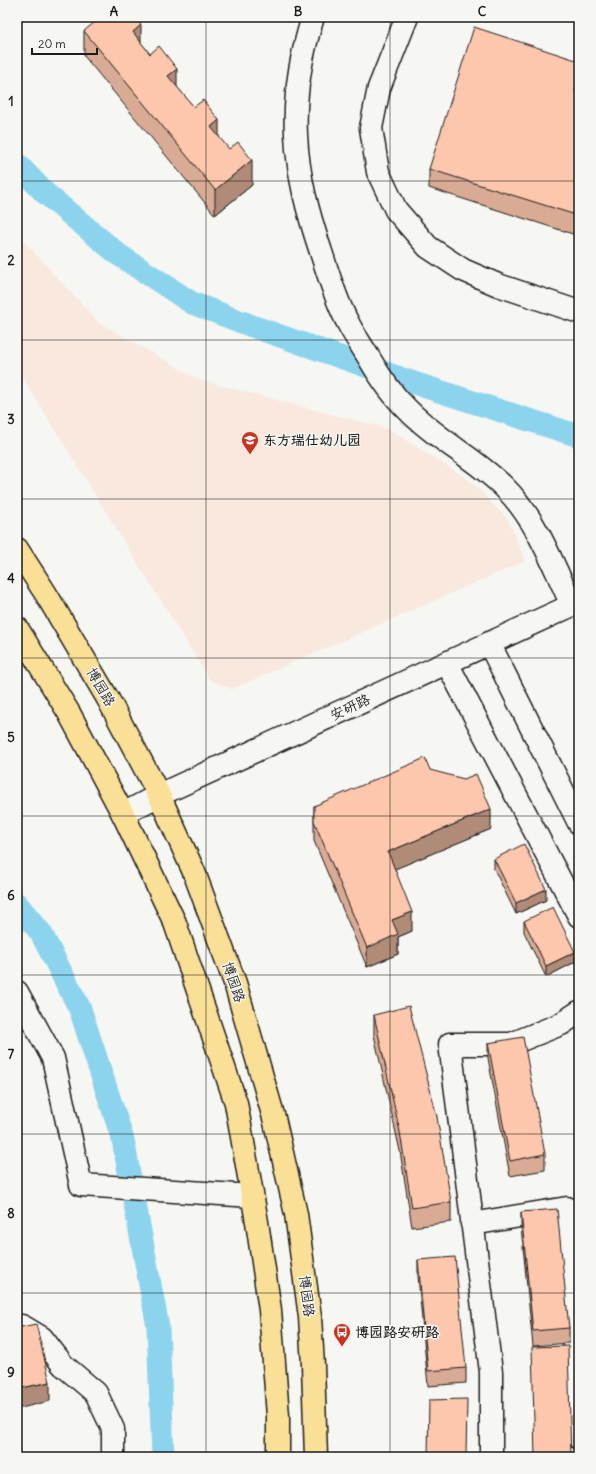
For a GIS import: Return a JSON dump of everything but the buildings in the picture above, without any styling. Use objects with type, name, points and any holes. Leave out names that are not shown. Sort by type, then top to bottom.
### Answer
[{"type":"main road","name":"博园路","points":[[17,549],[46,594],[108,698],[159,795],[194,872],[235,983],[274,1118],[296,1214],[310,1316],[316,1457]]},
{"type":"main road","points":[[17,628],[69,713],[123,814],[175,923],[236,1103],[270,1310],[278,1416],[278,1457]]},
{"type":"street","points":[[313,17],[298,78],[296,134],[300,176],[308,212],[333,287],[347,322],[383,381],[407,410],[436,436],[477,465],[504,487],[523,509],[576,604]]},
{"type":"street","points":[[407,17],[379,88],[370,128],[378,172],[396,210],[428,247],[463,270],[498,285],[579,312]]},
{"type":"street","name":"安研路","points":[[123,814],[159,795],[576,604]]},
{"type":"street","points":[[489,643],[579,823]]},
{"type":"street","points":[[447,663],[579,916]]},
{"type":"street","points":[[17,992],[53,1058],[81,1185],[107,1188],[252,1196]]},
{"type":"street","points":[[491,1457],[491,1372],[450,1044],[511,1044],[561,1024],[579,1012]]},
{"type":"street","points":[[472,1224],[567,1208],[579,1438]]},
{"type":"street","points":[[17,1326],[22,1326],[42,1338],[63,1365],[96,1393],[113,1428],[113,1457]]},
{"type":"shaded area","name":"东方瑞仕幼儿园","points":[[17,234],[98,322],[199,380],[388,429],[470,481],[508,520],[525,561],[232,689],[210,680],[17,368]]},
{"type":"waterway","points":[[17,164],[45,193],[119,255],[192,303],[252,326],[420,385],[579,436]]},
{"type":"waterway","points":[[17,904],[41,933],[80,1009],[123,1140],[158,1327],[163,1457]]},
{"type":"place","name":"东方瑞仕幼儿园","points":[[250,455]]},
{"type":"place","name":"博园路安研路","points":[[342,1347]]}]
